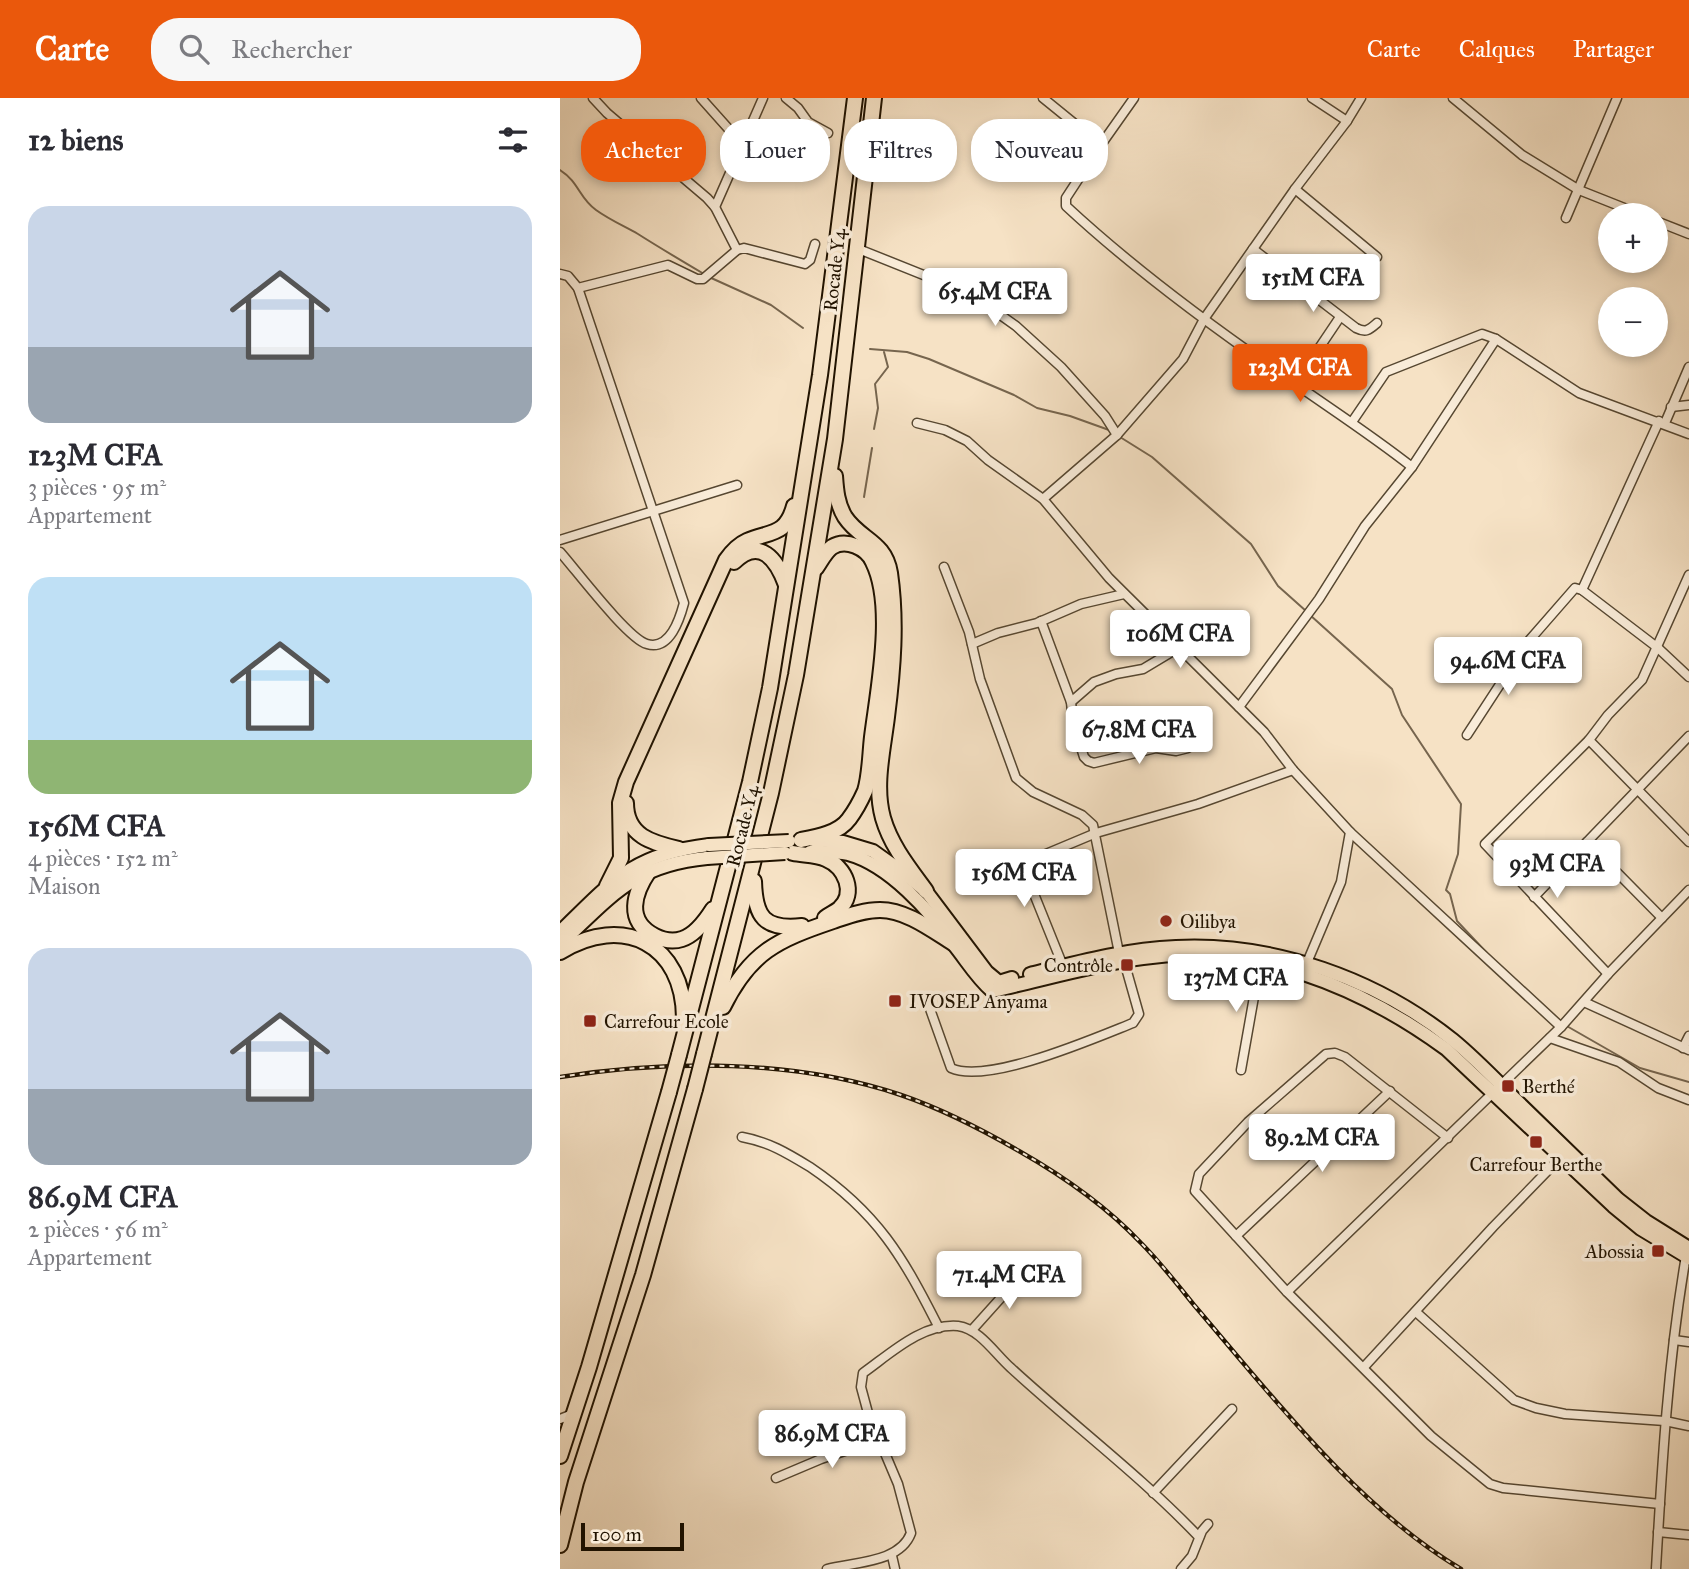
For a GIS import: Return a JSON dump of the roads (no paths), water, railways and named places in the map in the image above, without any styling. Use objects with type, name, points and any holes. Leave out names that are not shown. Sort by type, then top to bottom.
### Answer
[{"type":"highway","name":"Rocade Y4","points":[[560,1456],[680,1055],[759,741],[787,586],[821,362],[855,98]]},
{"type":"highway","name":"Rocade Y4","points":[[560,1545],[576,1482],[643,1275],[695,1089],[753,865],[796,675],[835,439],[874,98]]},
{"type":"highway","points":[[835,439],[837,501],[845,517],[858,532],[883,552],[890,570],[894,652],[878,792],[890,837],[926,891]]},
{"type":"highway","points":[[607,886],[621,858],[620,803],[625,782],[695,625],[733,550],[747,541],[776,532],[786,524],[793,511],[808,447]]},
{"type":"highway","points":[[792,847],[835,830],[848,821],[865,790],[883,652],[883,606],[879,578],[872,559],[859,547],[846,543],[834,545],[814,572]]},
{"type":"highway","points":[[679,849],[645,839],[631,827],[626,812],[626,800],[633,778],[732,563],[749,552],[766,554],[780,566],[787,586]]},
{"type":"highway","points":[[753,865],[755,901],[759,914],[769,922],[788,928],[825,918],[841,908],[848,894],[843,872],[826,859],[792,847]]},
{"type":"highway","points":[[649,871],[638,888],[636,914],[640,926],[666,941],[681,940],[693,932],[706,920],[720,899]]},
{"type":"highway","points":[[709,1037],[732,989],[746,969],[767,949],[793,934],[859,913],[882,910],[909,918],[953,943]]},
{"type":"highway","points":[[560,952],[585,941],[611,936],[634,937],[654,947],[673,969],[680,986],[684,1009],[684,1039]]},
{"type":"main road","points":[[560,932],[607,886],[629,869],[679,849],[708,852],[844,842],[873,851],[926,891],[987,972],[999,982],[1063,966],[1177,946],[1265,954],[1306,965],[1363,985],[1423,1017],[1454,1041],[1561,1157],[1641,1229],[1688,1254]]},
{"type":"main road","points":[[792,847],[847,854],[863,860],[895,880],[921,905],[953,943],[978,979],[992,990],[1121,957],[1180,955],[1260,963],[1324,980],[1359,994],[1390,1011],[1446,1049],[1498,1089],[1618,1199],[1688,1254]]},
{"type":"main road","points":[[560,944],[625,885],[649,871],[708,852]]},
{"type":"street","points":[[593,98],[716,207],[737,250]]},
{"type":"street","points":[[701,98],[720,119]]},
{"type":"street","points":[[753,119],[762,98]]},
{"type":"street","points":[[786,98],[806,119]]},
{"type":"street","points":[[1043,98],[1069,119]]},
{"type":"street","points":[[1108,135],[1134,98]]},
{"type":"street","points":[[1044,499],[1117,435],[1183,359],[1204,319],[1295,189],[1347,121],[1360,98]]},
{"type":"street","points":[[1453,98],[1522,155],[1579,190],[1612,203]]},
{"type":"street","points":[[1566,218],[1617,98]]},
{"type":"street","points":[[1314,99],[1347,121]]},
{"type":"street","points":[[716,207],[726,182]]},
{"type":"street","points":[[1076,182],[1066,198],[1066,206],[1095,234],[1204,319],[1412,467]]},
{"type":"street","points":[[1295,189],[1377,257]]},
{"type":"street","points":[[1668,225],[1689,234]]},
{"type":"street","points":[[578,288],[667,265],[697,279],[703,279],[737,250],[744,248],[805,264],[810,260],[815,244]]},
{"type":"street","points":[[856,248],[971,294],[1016,326],[1061,367],[1105,416],[1117,435]]},
{"type":"street","points":[[1253,249],[1362,332],[1368,331],[1377,323]]},
{"type":"street","points":[[560,274],[568,276],[578,288],[684,603],[680,622],[667,639],[647,644],[629,632],[560,552]]},
{"type":"street","points":[[1295,384],[1340,317]]},
{"type":"street","points":[[1352,422],[1385,372],[1486,334],[1579,393],[1689,433]]},
{"type":"street","points":[[1239,707],[1319,599],[1366,526],[1412,467],[1496,339]]},
{"type":"street","points":[[1581,590],[1662,422],[1687,378],[1689,367]]},
{"type":"street","points":[[1671,407],[1689,405]]},
{"type":"street","points":[[917,423],[945,430],[967,441],[988,460],[1044,499],[1124,594],[1264,733],[1293,770],[1350,832],[1561,1027]]},
{"type":"street","points":[[560,540],[737,485]]},
{"type":"street","points":[[930,1009],[951,1068],[977,1072],[1044,1056],[1133,1023],[1139,1014],[1121,957],[1096,833],[1089,820],[1033,792],[1016,778],[944,567]]},
{"type":"street","points":[[1608,974],[1485,844],[1589,740],[1608,715],[1642,680],[1689,575]]},
{"type":"street","points":[[1467,735],[1527,643],[1575,588],[1658,648],[1689,677]]},
{"type":"street","points":[[972,644],[998,633],[1041,621],[1073,607],[1124,594]]},
{"type":"street","points":[[1041,621],[1071,702],[1073,722],[1084,757],[1088,761],[1094,763],[1156,748],[1176,751],[1188,748]]},
{"type":"street","points":[[1071,702],[1094,682],[1143,669],[1178,648]]},
{"type":"street","points":[[1534,897],[1689,736]]},
{"type":"street","points":[[1589,740],[1689,842]]},
{"type":"street","points":[[975,870],[1022,864],[1096,833],[1198,804],[1293,770]]},
{"type":"street","points":[[1306,965],[1341,882],[1350,832]]},
{"type":"street","points":[[1587,842],[1661,918]]},
{"type":"street","points":[[1022,864],[1063,966]]},
{"type":"street","points":[[1287,1292],[1561,1027],[1689,890]]},
{"type":"street","points":[[1241,1070],[1260,963]]},
{"type":"street","points":[[1584,1002],[1686,1049],[1689,1036]]},
{"type":"street","points":[[1550,1038],[1619,1062],[1648,1083],[1689,1100]]},
{"type":"street","points":[[1448,1138],[1345,1057],[1335,1053],[1326,1054],[1248,1122],[1199,1174],[1195,1191],[1287,1292],[1432,1436],[1496,1486],[1660,1504]]},
{"type":"street","points":[[1236,1236],[1390,1091]]},
{"type":"street","points":[[742,1137],[780,1148],[836,1185],[863,1211],[881,1229],[909,1269],[939,1328]]},
{"type":"street","points":[[1364,1367],[1561,1157]]},
{"type":"street","points":[[1656,1569],[1665,1421],[1674,1340],[1688,1254]]},
{"type":"street","points":[[972,1330],[1024,1272]]},
{"type":"street","points":[[1416,1311],[1514,1400],[1565,1414],[1665,1421],[1689,1426]]},
{"type":"street","points":[[827,1569],[892,1556],[909,1538],[911,1528],[898,1484],[869,1413],[861,1387],[863,1373],[905,1343],[939,1328],[955,1326],[972,1330],[1059,1413],[1153,1493],[1199,1537]]},
{"type":"street","points":[[1674,1340],[1689,1342]]},
{"type":"street","points":[[1153,1493],[1232,1409]]},
{"type":"street","points":[[560,1419],[575,1413]]},
{"type":"street","points":[[776,1478],[880,1439]]},
{"type":"street","points":[[1181,1569],[1192,1556],[1199,1537],[1208,1524]]},
{"type":"street","points":[[1658,1532],[1689,1535]]},
{"type":"street","points":[[892,1556],[894,1569]]},
{"type":"waterway","points":[[560,170],[596,210],[704,274]]},
{"type":"waterway","points":[[709,277],[771,305],[803,328]]},
{"type":"waterway","points":[[870,349],[907,352],[929,359],[1014,395],[1037,408],[1109,430]]},
{"type":"waterway","points":[[874,429],[878,408],[875,384],[888,367],[884,352]]},
{"type":"waterway","points":[[1120,437],[1152,457],[1251,544],[1278,586],[1306,611]]},
{"type":"waterway","points":[[864,497],[872,448]]},
{"type":"waterway","points":[[1310,615],[1392,689],[1402,715],[1461,804],[1458,854],[1446,890],[1450,894],[1457,921],[1487,953]]},
{"type":"waterway","points":[[1565,1025],[1640,1068],[1689,1082]]},
{"type":"railway","points":[[560,1077],[602,1071],[688,1066],[775,1069],[860,1083],[901,1095],[990,1135],[1068,1181],[1128,1229],[1162,1265],[1286,1412],[1352,1483],[1423,1544],[1461,1569]]},
{"type":"place","name":"Oilibya","points":[[1166,921]]},
{"type":"place","name":"Contrôle","points":[[1127,965]]},
{"type":"place","name":"IVOSEP Anyama","points":[[895,1001]]},
{"type":"place","name":"Carrefour Ecole","points":[[590,1021]]},
{"type":"place","name":"Berthé","points":[[1508,1086]]},
{"type":"place","name":"Carrefour Berthe","points":[[1536,1142]]},
{"type":"place","name":"Abossia","points":[[1658,1251]]}]
